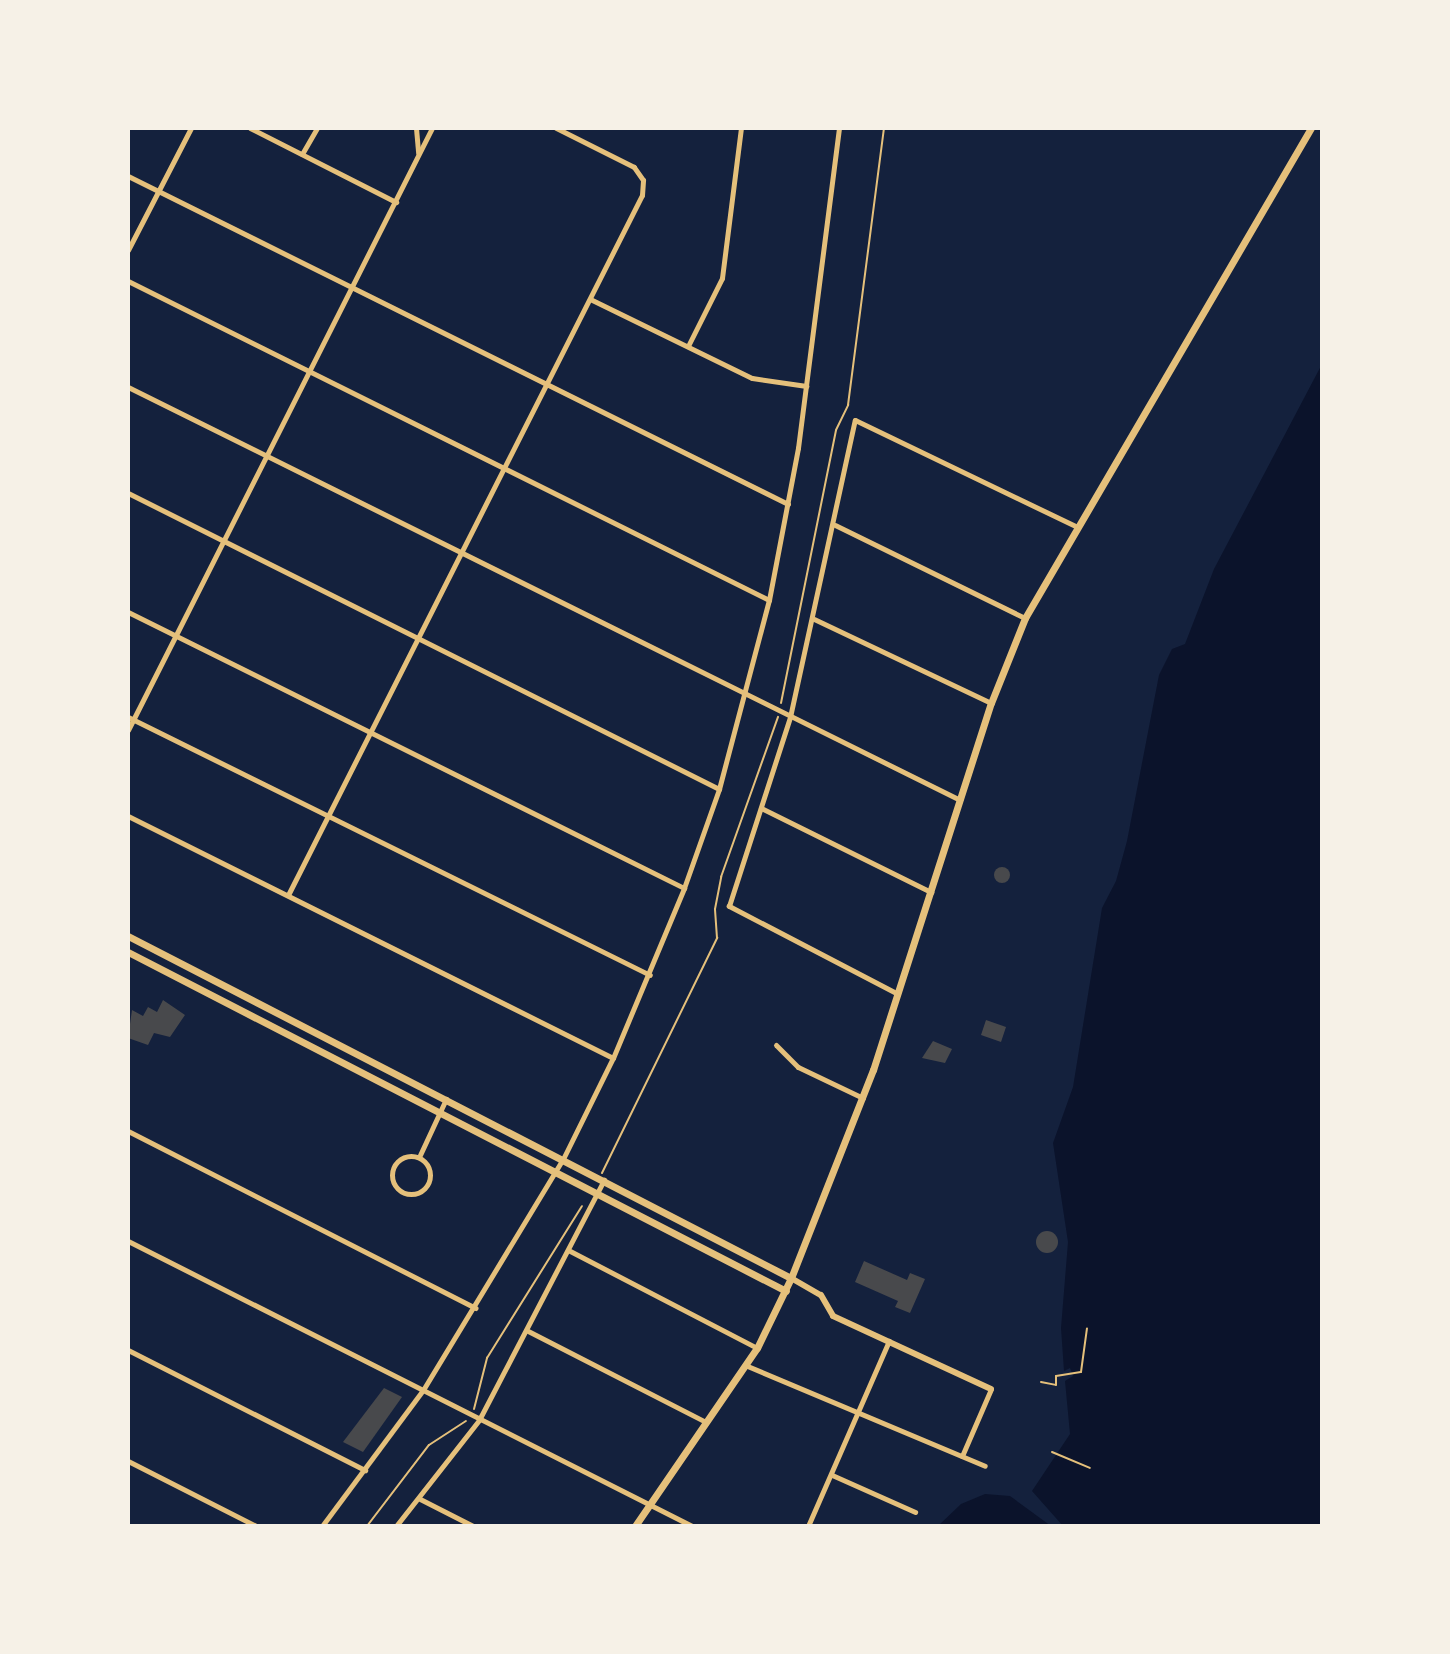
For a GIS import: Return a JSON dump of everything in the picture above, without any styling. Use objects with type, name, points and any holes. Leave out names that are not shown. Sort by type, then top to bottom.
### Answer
[{"type":"main road","points":[[635,1526],[757,1348],[786,1291],[863,1098],[991,703],[1025,618],[1075,526],[1311,128]]},
{"type":"main road","points":[[128,936],[791,1278]]},
{"type":"main road","points":[[128,952],[786,1291]]},
{"type":"main road","points":[[389,1086],[397,1074]]},
{"type":"main road","points":[[678,1236],[685,1223]]},
{"type":"street","points":[[128,250],[191,128]]},
{"type":"street","points":[[250,128],[396,202]]},
{"type":"street","points":[[302,154],[317,128]]},
{"type":"street","points":[[416,128],[418,154]]},
{"type":"street","points":[[128,730],[131,718],[225,541],[432,128]]},
{"type":"street","points":[[288,895],[639,205],[643,180],[634,167],[556,128]]},
{"type":"street","points":[[688,346],[722,278],[741,128]]},
{"type":"street","points":[[322,1526],[423,1390],[476,1308],[563,1159],[613,1058],[684,888],[719,789],[769,600],[806,386],[839,128]]},
{"type":"street","points":[[128,176],[788,504]]},
{"type":"street","points":[[128,281],[769,600]]},
{"type":"street","points":[[590,299],[752,378],[806,386]]},
{"type":"street","points":[[128,387],[960,800]]},
{"type":"street","points":[[898,994],[730,910],[790,717],[835,525],[855,420],[1075,526]]},
{"type":"street","points":[[128,493],[719,789]]},
{"type":"street","points":[[835,525],[1025,618]]},
{"type":"street","points":[[128,612],[684,888]]},
{"type":"street","points":[[814,619],[991,703]]},
{"type":"street","points":[[131,718],[650,975]]},
{"type":"street","points":[[761,808],[931,892]]},
{"type":"street","points":[[128,816],[613,1058]]},
{"type":"street","points":[[776,1045],[798,1067],[863,1098]]},
{"type":"street","points":[[420,1155],[446,1099]]},
{"type":"street","points":[[128,1131],[476,1308]]},
{"type":"street","points":[[420,1155],[429,1170],[422,1188],[412,1195],[399,1194],[393,1183],[401,1162],[406,1156],[420,1155]]},
{"type":"street","points":[[396,1526],[479,1420],[570,1251],[601,1179]]},
{"type":"street","points":[[128,1241],[692,1526]]},
{"type":"street","points":[[570,1251],[757,1348]]},
{"type":"street","points":[[791,1278],[821,1295],[833,1316],[991,1389],[962,1456]]},
{"type":"street","points":[[528,1331],[707,1423]]},
{"type":"street","points":[[808,1526],[889,1341]]},
{"type":"street","points":[[128,1350],[365,1470]]},
{"type":"street","points":[[745,1365],[985,1466]]},
{"type":"street","points":[[128,1461],[256,1526]]},
{"type":"street","points":[[832,1475],[915,1512]]},
{"type":"street","points":[[420,1499],[473,1526]]},
{"type":"path","points":[[781,702],[836,430],[848,405],[884,128]]},
{"type":"path","points":[[601,1179],[717,938],[715,909],[721,877],[777,719]]},
{"type":"path","points":[[367,1526],[429,1445],[470,1415],[487,1358],[594,1193]]},
{"type":"path","points":[[1041,1382],[1056,1385],[1056,1376],[1081,1372],[1087,1328]]},
{"type":"path","points":[[1052,1452],[1090,1468]]},
{"type":"water","points":[[1322,364],[1322,1526],[1063,1526],[1032,1491],[1070,1434],[1065,1381],[1073,1376],[1070,1368],[1064,1371],[1061,1328],[1068,1242],[1053,1143],[1073,1087],[1102,908],[1116,881],[1127,841],[1159,675],[1172,649],[1185,644],[1214,569]]},
{"type":"water","points":[[985,1494],[1010,1496],[1051,1526],[938,1526],[961,1504]]},
{"type":"building","points":[[999,867],[1005,867],[1010,875],[1008,881],[999,883],[994,878],[994,872]]},
{"type":"building","points":[[163,1000],[185,1015],[170,1037],[154,1033],[148,1045],[128,1038],[132,1010],[143,1016],[148,1007],[157,1012]]},
{"type":"building","points":[[986,1020],[1006,1027],[1001,1042],[981,1035]]},
{"type":"building","points":[[933,1041],[952,1049],[945,1063],[922,1058]]},
{"type":"building","points":[[1047,1231],[1055,1234],[1058,1242],[1055,1250],[1047,1253],[1039,1250],[1036,1242],[1039,1234]]},
{"type":"building","points":[[864,1261],[907,1280],[910,1273],[925,1279],[910,1313],[895,1307],[898,1301],[855,1282]]},
{"type":"building","points":[[384,1388],[402,1397],[363,1452],[343,1442]]}]
